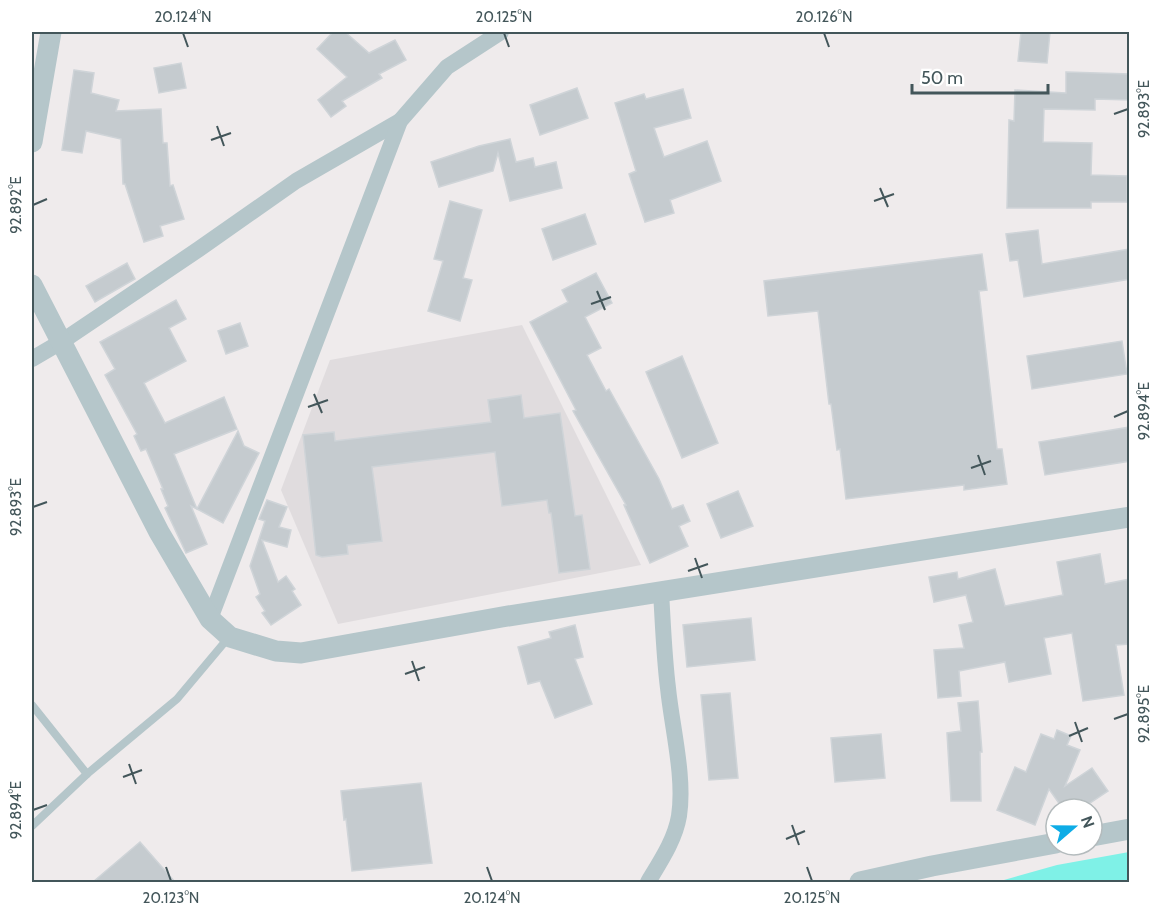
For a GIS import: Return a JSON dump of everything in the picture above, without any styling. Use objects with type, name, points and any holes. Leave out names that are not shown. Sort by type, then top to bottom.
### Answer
[{"type":"street","points":[[32,142],[51,32]]},
{"type":"street","points":[[32,359],[61,342],[296,181],[400,121],[447,67],[501,32]]},
{"type":"street","points":[[210,619],[400,121]]},
{"type":"street","points":[[32,285],[159,532],[210,619],[230,637],[276,651],[301,653],[661,591],[1130,517]]},
{"type":"street","points":[[648,882],[672,838],[679,816],[680,790],[668,687],[661,591]]},
{"type":"street","points":[[1104,834],[1130,829]]},
{"type":"street","points":[[860,882],[1044,845]]},
{"type":"lane","points":[[32,826],[87,774],[177,699],[230,637]]},
{"type":"lane","points":[[32,705],[87,774]]},
{"type":"shaded area","points":[[522,325],[641,565],[338,624],[281,490],[330,360]]},
{"type":"water","points":[[1129,852],[1129,882],[997,882],[1057,865]]},
{"type":"building","points":[[333,32],[345,32],[369,53],[395,40],[406,60],[379,74],[382,78],[342,101],[346,106],[331,117],[318,100],[347,77],[317,49]]},
{"type":"building","points":[[1021,32],[1050,32],[1047,63],[1018,61]]},
{"type":"building","points":[[181,63],[186,88],[159,93],[154,68]]},
{"type":"building","points":[[74,70],[94,73],[91,93],[119,100],[116,111],[161,109],[163,143],[167,143],[170,186],[173,185],[184,219],[160,226],[163,236],[144,242],[125,184],[123,184],[121,139],[86,131],[82,153],[62,150]]},
{"type":"building","points":[[1066,72],[1130,74],[1130,100],[1095,99],[1095,110],[1044,109],[1043,142],[1092,143],[1091,175],[1127,176],[1127,202],[1091,202],[1091,208],[1007,208],[1009,120],[1014,121],[1015,90],[1066,93]]},
{"type":"building","points":[[577,88],[588,118],[540,135],[530,105]]},
{"type":"building","points":[[683,89],[691,118],[654,128],[664,157],[707,141],[721,181],[670,200],[674,213],[645,222],[629,174],[636,171],[615,103],[644,94],[646,99]]},
{"type":"building","points":[[510,139],[516,162],[533,158],[535,167],[556,162],[562,188],[510,201],[498,153],[493,171],[439,187],[431,162],[479,146]]},
{"type":"building","points":[[450,201],[482,210],[463,278],[472,280],[460,321],[428,311],[443,261],[434,259]]},
{"type":"building","points":[[585,214],[596,244],[553,260],[542,229]]},
{"type":"building","points":[[1038,230],[1042,264],[1130,249],[1130,279],[1024,297],[1018,260],[1010,261],[1006,234]]},
{"type":"building","points":[[982,254],[987,290],[979,291],[997,449],[1002,449],[1007,484],[964,490],[964,485],[846,499],[840,449],[837,450],[831,404],[829,404],[818,311],[768,316],[764,281]]},
{"type":"building","points":[[127,263],[135,279],[95,302],[86,286]]},
{"type":"building","points":[[596,273],[612,303],[585,317],[601,348],[587,355],[606,391],[609,389],[659,479],[672,509],[683,505],[690,521],[679,526],[688,546],[650,563],[624,505],[626,505],[573,411],[576,410],[530,322],[568,302],[562,290]]},
{"type":"building","points":[[176,300],[186,319],[169,328],[186,361],[144,383],[165,423],[224,397],[237,429],[174,454],[197,509],[191,506],[207,544],[186,553],[165,508],[168,506],[161,489],[163,489],[146,449],[141,451],[134,436],[137,434],[105,375],[115,369],[100,342]]},
{"type":"building","points":[[240,323],[248,346],[226,354],[218,331]]},
{"type":"building","points":[[1122,341],[1127,374],[1032,389],[1027,356]]},
{"type":"building","points":[[682,356],[718,443],[682,458],[646,372]]},
{"type":"building","points":[[521,395],[524,418],[560,413],[575,516],[582,515],[590,569],[559,573],[551,513],[549,513],[547,500],[502,506],[495,452],[372,467],[382,541],[347,545],[348,554],[322,557],[316,555],[303,435],[334,432],[335,441],[491,422],[488,400]]},
{"type":"building","points":[[1130,427],[1130,461],[1045,475],[1039,442]]},
{"type":"building","points":[[238,431],[244,446],[259,453],[223,523],[197,509]]},
{"type":"building","points":[[738,491],[753,526],[721,538],[707,504]]},
{"type":"building","points":[[267,500],[287,507],[279,527],[291,530],[287,547],[262,540],[278,582],[286,576],[295,589],[292,591],[301,605],[271,625],[262,613],[265,611],[256,597],[260,594],[250,566],[265,521],[259,519]]},
{"type":"building","points":[[1100,554],[1105,584],[1130,579],[1130,644],[1116,645],[1124,695],[1083,701],[1072,633],[1044,638],[1051,674],[1009,682],[1005,662],[959,671],[961,696],[938,698],[934,650],[964,648],[959,625],[973,622],[966,595],[934,602],[929,577],[957,572],[958,579],[995,569],[1005,606],[1063,595],[1057,562]]},
{"type":"building","points":[[751,618],[755,660],[687,667],[683,625]]},
{"type":"building","points":[[575,625],[583,657],[575,659],[592,704],[555,718],[540,681],[528,684],[518,647],[551,638],[549,632]]},
{"type":"building","points":[[730,693],[738,778],[709,780],[701,695]]},
{"type":"building","points":[[978,701],[982,752],[980,752],[981,801],[951,801],[947,733],[961,731],[958,703]]},
{"type":"building","points":[[1057,730],[1071,736],[1067,745],[1080,750],[1065,786],[1092,768],[1108,791],[1099,797],[1055,797],[1049,789],[1035,825],[997,810],[1015,767],[1026,772],[1041,734],[1054,739]]},
{"type":"building","points":[[881,734],[885,778],[835,782],[831,738]]},
{"type":"building","points":[[421,783],[432,863],[352,871],[341,791]]},
{"type":"building","points":[[140,842],[175,882],[93,882]]}]
